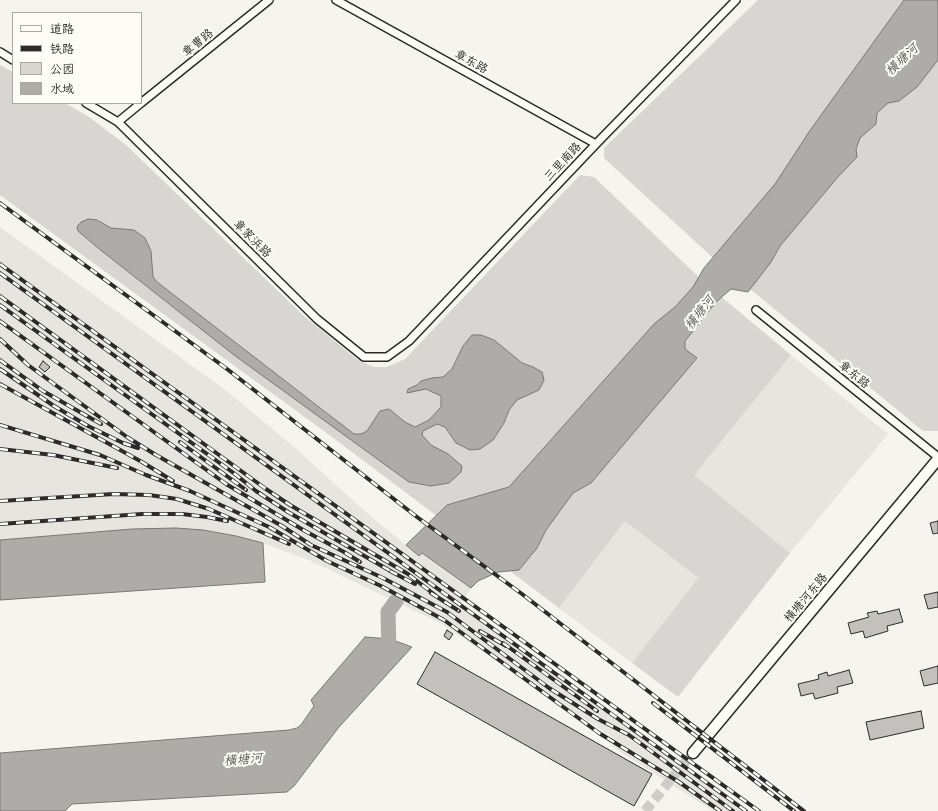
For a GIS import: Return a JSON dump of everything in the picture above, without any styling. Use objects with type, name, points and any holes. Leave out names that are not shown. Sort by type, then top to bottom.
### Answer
[{"type":"main road","name":"横塘河东路","points":[[693,753],[938,458]]},
{"type":"street","name":"章曹路","points":[[142,102],[269,0]]},
{"type":"street","name":"章东路","points":[[336,0],[596,144]]},
{"type":"street","name":"三里南路","points":[[409,341],[596,144],[736,0]]},
{"type":"street","points":[[0,52],[12,59]]},
{"type":"street","name":"章家浜路","points":[[88,104],[118,122],[317,319],[364,357],[387,357],[409,341]]},
{"type":"street","name":"章曹路","points":[[118,122],[140,104]]},
{"type":"street","name":"章东路","points":[[756,310],[938,458]]},
{"type":"shaded area","points":[[0,227],[228,392],[295,448],[368,514],[419,556],[421,553],[471,588],[459,606],[742,811],[713,811],[611,746],[615,739],[440,623],[311,561],[263,543],[0,562]]},
{"type":"shaded area","points":[[791,355],[888,434],[790,553],[693,475]]},
{"type":"shaded area","points":[[625,521],[698,578],[632,663],[559,608]]},
{"type":"green space","points":[[758,0],[938,0],[938,431],[923,431],[722,266],[604,158],[604,148]]},
{"type":"green space","points":[[0,65],[12,71],[12,104],[67,104],[89,117],[126,145],[305,317],[358,360],[374,367],[387,367],[405,359],[580,175],[594,177],[706,284],[791,355],[694,475],[790,553],[678,697],[632,663],[698,578],[625,521],[559,608],[328,434],[0,195]],"holes":[[[88,219],[97,220],[111,228],[134,230],[145,238],[151,251],[153,277],[157,282],[249,354],[340,422],[170,305],[98,248],[81,222]]]},
{"type":"water","points":[[904,0],[938,0],[938,60],[917,87],[899,101],[888,103],[877,113],[876,124],[860,138],[856,149],[857,157],[837,178],[780,246],[771,262],[748,292],[731,289],[716,302],[685,341],[685,349],[697,358],[591,483],[573,493],[546,530],[537,548],[519,570],[498,572],[478,581],[471,588],[422,553],[419,556],[406,545],[447,505],[509,487],[654,324],[675,307],[693,287],[704,268],[775,184],[811,129]]},
{"type":"water","points":[[88,219],[97,220],[111,228],[134,230],[145,238],[151,251],[153,277],[157,282],[354,434],[361,434],[367,431],[380,411],[389,409],[405,422],[415,427],[429,420],[441,407],[441,396],[426,389],[407,393],[408,389],[417,385],[421,381],[443,377],[452,369],[463,346],[472,335],[481,335],[494,340],[522,363],[542,372],[544,380],[539,390],[517,400],[509,410],[504,423],[493,440],[480,449],[470,450],[456,443],[445,427],[437,424],[423,431],[422,435],[431,445],[448,454],[462,466],[461,472],[449,483],[431,486],[409,482],[234,355],[98,248],[78,231],[77,227],[81,222]]},
{"type":"water","points":[[176,528],[203,530],[263,543],[265,582],[0,600],[0,540],[132,529]]},
{"type":"water","points":[[365,637],[390,639],[412,647],[339,727],[294,786],[287,792],[72,804],[65,811],[0,811],[0,753],[289,730],[297,728],[301,725],[314,706],[311,700]]},
{"type":"building","points":[[43,361],[50,367],[45,372],[39,367]]},
{"type":"building","points":[[938,521],[938,533],[933,534],[930,523]]},
{"type":"building","points":[[938,592],[938,607],[928,609],[924,595]]},
{"type":"building","points":[[899,609],[903,622],[887,626],[888,631],[865,638],[863,631],[851,634],[848,623],[869,617],[867,613],[877,611],[878,614]]},
{"type":"building","points":[[447,630],[453,634],[449,640],[444,636]]},
{"type":"building","points":[[435,652],[652,774],[634,806],[417,684]]},
{"type":"building","points":[[938,666],[938,683],[924,686],[920,671]]},
{"type":"building","points":[[849,670],[853,683],[837,687],[838,693],[815,699],[813,693],[801,696],[798,684],[819,679],[818,675],[827,672],[828,676]]},
{"type":"building","points":[[921,711],[924,728],[870,740],[866,722]]},
{"type":"waterway","name":"横塘河","points":[[384,657],[389,652],[388,612],[396,601]]},
{"type":"tunnel","points":[[645,811],[693,753]]},
{"type":"railway","points":[[0,203],[227,369],[417,517],[522,594],[804,811]]},
{"type":"railway","points":[[0,264],[759,811]]},
{"type":"railway","points":[[0,273],[746,811]]},
{"type":"railway","points":[[0,296],[266,489],[290,505],[408,574],[435,595]]},
{"type":"railway","points":[[0,305],[235,474],[256,491],[288,512],[394,573]]},
{"type":"railway","points":[[0,321],[226,484],[360,562]]},
{"type":"railway","points":[[0,339],[28,365],[127,437],[282,526],[311,545],[383,578],[447,612],[549,688],[598,719],[629,735],[733,811]]},
{"type":"railway","points":[[0,360],[43,391],[101,424]]},
{"type":"railway","points":[[0,369],[54,406],[88,426],[123,443],[138,448]]},
{"type":"railway","points":[[0,384],[142,462],[173,481]]},
{"type":"railway","points":[[0,425],[100,455],[146,475],[190,491],[269,527],[327,561],[381,586],[444,620],[599,733],[679,782],[720,811]]},
{"type":"railway","points":[[180,442],[246,490]]},
{"type":"railway","points":[[0,449],[53,455],[117,468]]},
{"type":"railway","points":[[0,501],[114,494],[149,495],[177,499],[209,509],[289,544]]},
{"type":"railway","points":[[0,524],[142,514],[182,514],[227,521]]},
{"type":"railway","points":[[390,571],[415,584]]},
{"type":"railway","points":[[431,593],[459,611]]},
{"type":"railway","points":[[480,631],[506,646]]},
{"type":"railway","points":[[503,643],[597,711]]},
{"type":"railway","points":[[653,703],[794,811]]}]
